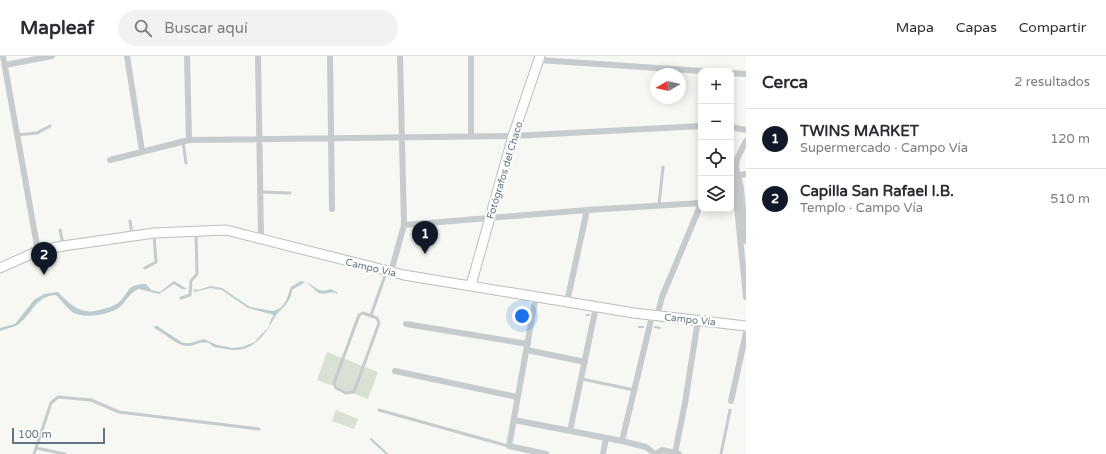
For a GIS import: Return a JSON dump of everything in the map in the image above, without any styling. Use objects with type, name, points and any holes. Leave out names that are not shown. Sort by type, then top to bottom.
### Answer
[{"type":"street","points":[[3,56],[38,251]]},
{"type":"street","points":[[5,65],[52,56]]},
{"type":"street","points":[[127,56],[142,150]]},
{"type":"street","points":[[186,141],[187,56]]},
{"type":"street","points":[[258,56],[261,238]]},
{"type":"street","points":[[330,56],[332,209]]},
{"type":"street","points":[[389,271],[404,225],[400,138],[400,56]]},
{"type":"street","points":[[471,56],[471,136]]},
{"type":"street","points":[[539,58],[698,71]]},
{"type":"street","name":"Fotógrafos del Chaco","points":[[471,285],[513,136],[539,58]]},
{"type":"street","points":[[734,73],[746,74]]},
{"type":"street","points":[[110,160],[142,150],[186,141],[513,136],[698,126]]},
{"type":"street","points":[[734,128],[746,130]]},
{"type":"street","points":[[746,141],[737,159],[734,176],[744,251],[746,297]]},
{"type":"street","points":[[734,176],[746,174]]},
{"type":"street","points":[[734,176],[741,188],[746,241]]},
{"type":"street","points":[[404,225],[587,210],[698,204]]},
{"type":"street","points":[[567,302],[587,210]]},
{"type":"street","points":[[622,441],[654,316],[698,211]]},
{"type":"street","name":"Campo Vía","points":[[0,268],[38,251],[63,246],[154,233],[226,230],[261,238],[303,251],[389,271],[654,316],[746,326]]},
{"type":"street","points":[[536,296],[509,446],[546,454]]},
{"type":"street","points":[[570,431],[596,307]]},
{"type":"street","points":[[514,420],[622,441],[654,453],[662,450],[677,453],[698,320]]},
{"type":"street","points":[[406,324],[527,347],[585,362]]},
{"type":"street","points":[[731,401],[746,333]]},
{"type":"street","points":[[395,371],[518,397]]},
{"type":"street","points":[[602,454],[606,438]]},
{"type":"lane","points":[[16,135],[37,133],[50,126]]},
{"type":"lane","points":[[186,141],[186,164]]},
{"type":"lane","points":[[659,205],[663,167]]},
{"type":"lane","points":[[261,192],[290,193]]},
{"type":"lane","points":[[130,221],[132,236]]},
{"type":"lane","points":[[60,230],[63,246]]},
{"type":"lane","points":[[181,298],[190,296],[191,281],[197,274],[196,231]]},
{"type":"lane","points":[[145,268],[156,262],[154,233]]},
{"type":"lane","points":[[371,315],[389,271]]},
{"type":"lane","points":[[363,313],[371,315],[378,320],[379,326],[354,392],[346,393],[336,388],[334,383],[359,315],[363,313]]},
{"type":"lane","points":[[582,379],[634,390]]},
{"type":"lane","points":[[34,454],[51,403],[58,398],[65,397],[91,400],[119,412],[259,429]]},
{"type":"lane","points":[[379,410],[509,446]]},
{"type":"lane","points":[[721,454],[730,410]]},
{"type":"lane","points":[[36,448],[65,454]]},
{"type":"shaded area","points":[[174,281],[187,289],[182,289],[174,284],[159,294],[139,289],[131,294],[121,306],[111,312],[89,316],[76,314],[71,311],[56,295],[49,296],[39,301],[18,325],[0,331],[0,328],[15,324],[34,300],[44,294],[58,292],[78,309],[84,311],[96,311],[116,304],[131,287],[139,284],[146,284],[151,290],[160,292]]},
{"type":"shaded area","points":[[301,281],[306,282],[310,284],[318,290],[322,291],[331,289],[338,293],[319,293],[305,282],[292,290],[287,303],[275,316],[269,327],[260,339],[254,344],[242,349],[234,350],[213,347],[206,342],[186,346],[177,343],[154,328],[157,326],[183,343],[190,343],[204,339],[217,345],[233,348],[242,347],[255,342],[268,328],[274,315],[248,308],[222,290],[210,288],[195,292],[193,289],[198,290],[211,286],[222,288],[250,307],[273,311],[277,310],[283,305],[291,287]]},
{"type":"shaded area","points":[[327,352],[378,372],[368,399],[317,380]]},
{"type":"shaded area","points":[[336,410],[358,419],[354,429],[332,421]]},
{"type":"waterway","points":[[655,327],[660,328]]},
{"type":"waterway","points":[[371,439],[387,454]]},
{"type":"place","name":"TWINS MARKET","points":[[425,254]]},
{"type":"place","name":"Capilla San Rafael I.B.","points":[[44,275]]}]
